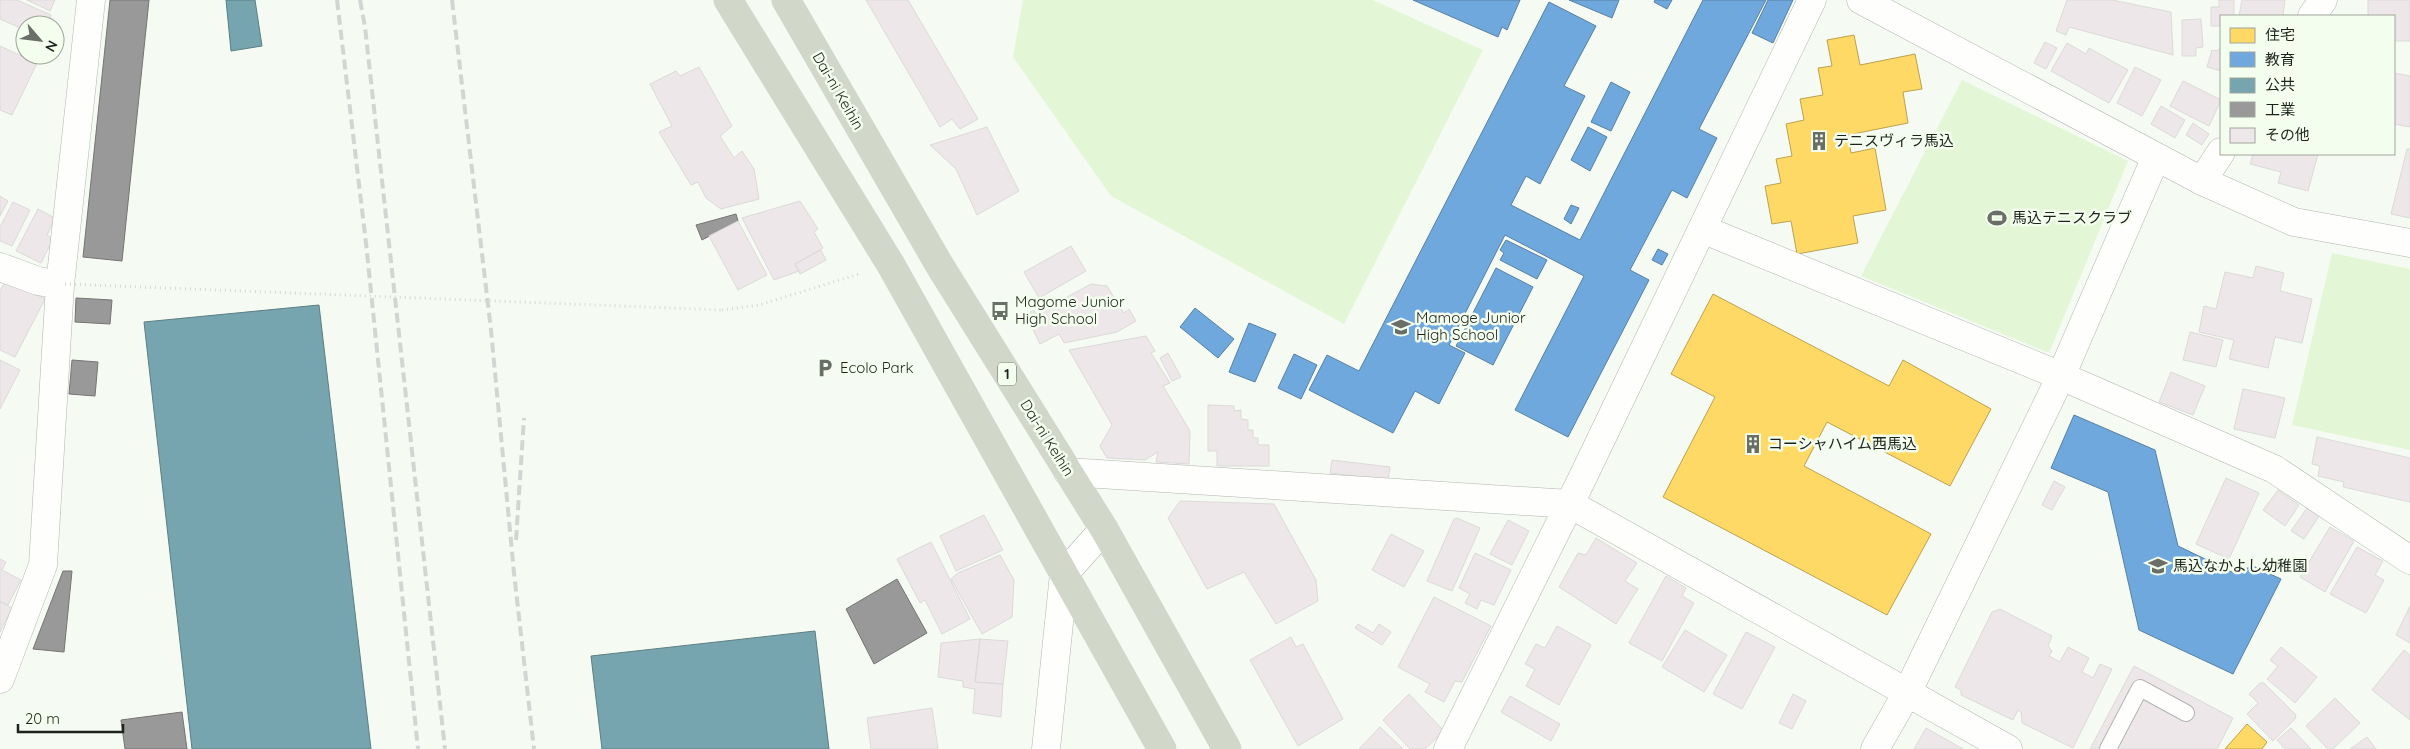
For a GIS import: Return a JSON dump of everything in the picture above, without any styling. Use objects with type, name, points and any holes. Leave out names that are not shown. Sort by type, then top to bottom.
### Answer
[{"type":"highway","points":[[728,0],[891,265],[1162,749]]},
{"type":"highway","name":"Dai-ni Keihin","points":[[786,0],[940,266],[1104,529],[1227,749]]},
{"type":"street","points":[[0,678],[43,565],[63,285],[91,0]]},
{"type":"street","points":[[1448,749],[1570,504],[1812,0]]},
{"type":"street","points":[[1861,0],[2202,182],[2294,222],[2410,243]]},
{"type":"street","points":[[2313,15],[2323,0]]},
{"type":"street","points":[[2202,182],[2220,154]]},
{"type":"street","points":[[1875,749],[1907,693],[2061,376],[2156,157]]},
{"type":"street","points":[[1702,229],[2061,376],[2274,469],[2410,560]]},
{"type":"street","points":[[0,267],[38,281],[63,285]]},
{"type":"street","points":[[1068,472],[1570,504],[2008,749]]},
{"type":"street","points":[[1046,749],[1064,574],[1104,529]]},
{"type":"lane","points":[[2108,749],[2140,688],[2186,712]]},
{"type":"path","points":[[63,285],[722,310],[759,305],[834,282]]},
{"type":"green space","points":[[1023,0],[1373,0],[1483,50],[1344,324],[1111,196],[1013,57]]},
{"type":"green space","name":"馬込テニスクラブ","points":[[1962,80],[2128,161],[2049,353],[1861,276]]},
{"type":"green space","points":[[2332,253],[2410,269],[2410,450],[2292,425]]},
{"type":"building: 住宅","name":"テニスヴィラ馬込","points":[[1854,35],[1860,65],[1915,54],[1922,89],[1903,92],[1908,123],[1848,135],[1851,153],[1875,148],[1886,210],[1853,216],[1858,243],[1797,254],[1791,221],[1772,224],[1765,186],[1781,183],[1776,159],[1792,156],[1786,124],[1804,120],[1800,99],[1823,95],[1818,68],[1832,66],[1827,40]]},
{"type":"building: 住宅","name":"コーシャハイム西馬込","points":[[1713,294],[1889,386],[1903,360],[1991,409],[1950,486],[1827,422],[1804,466],[1931,534],[1887,615],[1663,497],[1715,397],[1671,374]]},
{"type":"building: 住宅","points":[[2247,724],[2267,742],[2262,749],[2225,749]]},
{"type":"building: 教育","points":[[1413,0],[1520,0],[1507,30],[1502,27],[1498,37]]},
{"type":"building: 教育","points":[[1569,0],[1619,0],[1612,18]]},
{"type":"building: 教育","points":[[1655,0],[1672,0],[1667,9],[1654,2]]},
{"type":"building: 教育","points":[[1703,0],[1766,0],[1699,129],[1717,138],[1687,198],[1672,190],[1630,270],[1649,280],[1568,437],[1515,410],[1584,276],[1505,235],[1449,345],[1465,353],[1439,404],[1415,391],[1393,433],[1309,390],[1327,355],[1359,371],[1549,2],[1596,26],[1564,86],[1585,96],[1540,184],[1526,176],[1511,205],[1580,240]]},
{"type":"building: 教育","points":[[1768,0],[1793,0],[1773,43],[1752,33]]},
{"type":"building: 教育","points":[[1611,82],[1630,92],[1611,131],[1591,122]]},
{"type":"building: 教育","points":[[1588,127],[1607,137],[1590,171],[1571,160]]},
{"type":"building: 教育","points":[[1571,205],[1579,208],[1571,224],[1564,219]]},
{"type":"building: 教育","points":[[1506,240],[1547,260],[1537,279],[1500,260],[1504,253],[1500,250]]},
{"type":"building: 教育","points":[[1658,249],[1668,254],[1662,265],[1652,260]]},
{"type":"building: 教育","points":[[1496,268],[1533,287],[1493,365],[1456,346]]},
{"type":"building: 教育","points":[[1195,308],[1234,339],[1218,358],[1180,327]]},
{"type":"building: 教育","points":[[1249,323],[1276,334],[1255,382],[1229,372]]},
{"type":"building: 教育","points":[[1294,354],[1317,365],[1301,399],[1278,388]]},
{"type":"building: 教育","points":[[2074,415],[2155,450],[2178,546],[2234,573],[2253,566],[2281,579],[2233,674],[2139,630],[2108,492],[2051,468]]},
{"type":"building: 公共","points":[[226,0],[255,0],[262,46],[231,51]]},
{"type":"building: 公共","points":[[319,305],[371,749],[192,749],[144,322]]},
{"type":"building: 公共","points":[[815,631],[829,749],[602,749],[591,656]]},
{"type":"building: 工業","points":[[110,0],[149,0],[122,261],[83,257]]},
{"type":"building: 工業","points":[[736,214],[738,221],[702,240],[696,225]]},
{"type":"building: 工業","points":[[76,298],[112,300],[110,324],[75,322]]},
{"type":"building: 工業","points":[[72,360],[98,362],[95,396],[69,394]]},
{"type":"building: 工業","points":[[63,571],[72,571],[64,652],[33,649]]},
{"type":"building: 工業","points":[[897,579],[927,633],[874,664],[846,609]]},
{"type":"building: 工業","points":[[182,712],[187,749],[125,749],[121,720]]},
{"type":"building: その他","points":[[0,0],[17,0],[51,15],[15,15],[15,26],[0,19]]},
{"type":"building: その他","points":[[27,0],[55,0],[50,11]]},
{"type":"building: その他","points":[[866,0],[908,0],[978,119],[960,129],[952,119],[940,127]]},
{"type":"building: その他","points":[[2067,0],[2112,0],[2171,12],[2173,55],[2069,27],[2066,35],[2056,31]]},
{"type":"building: その他","points":[[2219,0],[2234,0],[2234,15],[2220,15],[2220,26],[2211,26],[2211,7],[2219,7]]},
{"type":"building: その他","points":[[2242,0],[2285,0],[2283,15],[2239,15]]},
{"type":"building: その他","points":[[2368,0],[2410,0],[2410,41],[2395,41],[2395,15],[2368,15]]},
{"type":"building: その他","points":[[2201,19],[2203,47],[2196,48],[2196,56],[2182,56],[2182,20]]},
{"type":"building: その他","points":[[2045,42],[2057,48],[2046,69],[2034,63]]},
{"type":"building: その他","points":[[2067,43],[2086,54],[2089,48],[2128,70],[2109,103],[2051,71]]},
{"type":"building: その他","points":[[0,46],[15,53],[15,65],[36,65],[12,115],[0,110]]},
{"type":"building: その他","points":[[2220,48],[2220,71],[2207,67],[2212,50],[2217,51]]},
{"type":"building: その他","points":[[699,67],[732,126],[720,136],[734,158],[742,151],[754,169],[759,199],[721,209],[706,198],[698,182],[691,185],[659,132],[672,126],[650,84],[676,71],[680,76]]},
{"type":"building: その他","points":[[2135,67],[2161,80],[2142,116],[2117,103]]},
{"type":"building: その他","points":[[2395,73],[2410,76],[2410,127],[2395,124]]},
{"type":"building: その他","points":[[2183,81],[2220,100],[2209,126],[2170,106]]},
{"type":"building: その他","points":[[2161,106],[2185,120],[2175,138],[2151,124]]},
{"type":"building: その他","points":[[2193,123],[2209,134],[2202,145],[2186,135]]},
{"type":"building: その他","points":[[987,127],[1019,191],[977,215],[956,169],[930,145]]},
{"type":"building: その他","points":[[2407,149],[2410,149],[2410,218],[2391,214]]},
{"type":"building: その他","points":[[2253,155],[2318,155],[2308,191],[2278,183],[2281,172],[2250,164]]},
{"type":"building: その他","points":[[0,196],[8,201],[0,216]]},
{"type":"building: その他","points":[[800,201],[818,229],[814,232],[823,248],[795,264],[799,271],[774,280],[742,218]]},
{"type":"building: その他","points":[[13,202],[30,210],[12,246],[0,241],[0,227]]},
{"type":"building: その他","points":[[38,209],[55,218],[47,235],[53,239],[41,263],[16,251]]},
{"type":"building: その他","points":[[738,221],[767,275],[738,290],[709,236]]},
{"type":"building: その他","points":[[1071,246],[1086,271],[1039,298],[1024,272]]},
{"type":"building: その他","points":[[821,250],[826,260],[800,274],[795,264]]},
{"type":"building: その他","points":[[2256,266],[2284,273],[2280,291],[2312,299],[2302,343],[2275,337],[2268,368],[2229,359],[2234,340],[2199,332],[2204,306],[2216,309],[2225,272],[2253,278]]},
{"type":"building: その他","points":[[6,280],[45,299],[15,357],[0,350],[0,291]]},
{"type":"building: その他","points":[[1091,284],[1107,286],[1124,313],[1129,309],[1136,321],[1117,332],[1064,343],[1059,334],[1040,344],[1026,315],[1034,310],[1036,314]]},
{"type":"building: その他","points":[[2190,332],[2223,340],[2216,367],[2183,360]]},
{"type":"building: その他","points":[[1146,336],[1155,351],[1151,353],[1170,383],[1163,386],[1190,431],[1189,464],[1156,462],[1158,452],[1145,460],[1107,458],[1100,446],[1112,425],[1069,350]]},
{"type":"building: その他","points":[[1168,353],[1181,377],[1172,381],[1160,358]]},
{"type":"building: その他","points":[[0,360],[20,370],[0,409]]},
{"type":"building: その他","points":[[2171,372],[2205,386],[2193,415],[2159,402]]},
{"type":"building: その他","points":[[2243,389],[2285,398],[2275,438],[2234,429]]},
{"type":"building: その他","points":[[1208,405],[1234,406],[1234,411],[1241,410],[1241,419],[1248,420],[1248,430],[1253,430],[1253,438],[1258,438],[1258,445],[1269,445],[1269,466],[1217,466],[1217,451],[1208,451]]},
{"type":"building: その他","points":[[2317,437],[2410,458],[2410,502],[2343,487],[2344,482],[2318,476],[2320,466],[2312,464]]},
{"type":"building: その他","points":[[1332,460],[1390,467],[1388,480],[1330,473]]},
{"type":"building: その他","points":[[2226,478],[2259,493],[2229,559],[2196,544]]},
{"type":"building: その他","points":[[2054,481],[2065,487],[2052,510],[2042,505]]},
{"type":"building: その他","points":[[2278,490],[2299,505],[2285,526],[2263,510]]},
{"type":"building: その他","points":[[1180,501],[1274,504],[1316,580],[1318,601],[1276,624],[1244,572],[1207,589],[1168,518]]},
{"type":"building: その他","points":[[2307,508],[2319,516],[2304,539],[2291,531]]},
{"type":"building: その他","points":[[984,515],[1003,550],[956,571],[940,536]]},
{"type":"building: その他","points":[[1457,518],[1480,528],[1452,591],[1427,581],[1454,519]]},
{"type":"building: その他","points":[[1508,520],[1529,531],[1512,565],[1490,554]]},
{"type":"building: その他","points":[[2330,527],[2354,541],[2325,592],[2300,577]]},
{"type":"building: その他","points":[[1391,534],[1424,551],[1404,587],[1372,570]]},
{"type":"building: その他","points":[[1596,538],[1637,563],[1625,581],[1638,589],[1616,624],[1559,587],[1578,553],[1586,555]]},
{"type":"building: その他","points":[[931,542],[970,619],[942,634],[925,600],[920,603],[897,559]]},
{"type":"building: その他","points":[[2357,547],[2383,561],[2375,575],[2384,580],[2366,613],[2330,594]]},
{"type":"building: その他","points":[[1475,553],[1511,570],[1494,605],[1481,600],[1477,609],[1465,603],[1470,594],[1459,588]]},
{"type":"building: その他","points":[[1000,555],[1014,580],[1012,617],[982,634],[951,579],[958,573]]},
{"type":"building: その他","points":[[0,559],[6,562],[2,570],[21,580],[8,605],[0,601]]},
{"type":"building: その他","points":[[1666,576],[1686,588],[1682,596],[1694,603],[1662,661],[1629,643]]},
{"type":"building: その他","points":[[1434,597],[1491,626],[1462,682],[1455,681],[1444,702],[1425,692],[1430,684],[1398,667]]},
{"type":"building: その他","points":[[0,602],[12,608],[0,632]]},
{"type":"building: その他","points":[[2410,606],[2410,643],[2396,635]]},
{"type":"building: その他","points":[[2000,609],[2052,636],[2048,646],[2052,651],[2049,656],[2060,662],[2068,647],[2089,658],[2082,672],[2093,678],[2100,664],[2112,669],[2073,748],[2022,723],[2021,712],[2018,710],[2013,720],[1961,695],[1961,690],[1955,687],[1992,612]]},
{"type":"building: その他","points":[[1358,624],[1373,633],[1379,624],[1391,632],[1382,645],[1355,628]]},
{"type":"building: その他","points":[[1557,626],[1591,645],[1559,705],[1526,686],[1535,669],[1525,664],[1536,644],[1545,648]]},
{"type":"building: その他","points":[[1685,630],[1727,655],[1704,692],[1662,667]]},
{"type":"building: その他","points":[[1746,632],[1775,647],[1742,709],[1713,694]]},
{"type":"building: その他","points":[[1291,637],[1296,647],[1303,644],[1343,719],[1298,746],[1250,660]]},
{"type":"building: その他","points":[[980,639],[1008,641],[1003,684],[975,682]]},
{"type":"building: その他","points":[[980,639],[975,682],[1003,684],[1001,717],[973,713],[975,689],[963,687],[963,681],[938,677],[941,643]]},
{"type":"building: その他","points":[[2281,647],[2317,677],[2295,703],[2267,679],[2278,666],[2270,660]]},
{"type":"building: その他","points":[[2404,650],[2410,655],[2410,720],[2372,690]]},
{"type":"building: その他","points":[[2134,666],[2233,718],[2217,749],[2090,749]]},
{"type":"building: その他","points":[[2260,683],[2264,683],[2296,715],[2295,719],[2273,741],[2247,714],[2258,703],[2249,694]]},
{"type":"building: その他","points":[[1409,694],[1444,731],[1425,749],[1410,749],[1383,720]]},
{"type":"building: その他","points":[[1793,694],[1806,701],[1792,729],[1779,723]]},
{"type":"building: その他","points":[[1510,696],[1560,724],[1551,741],[1501,712]]},
{"type":"building: その他","points":[[2335,698],[2360,723],[2333,749],[2328,749],[2306,726]]},
{"type":"building: その他","points":[[932,708],[938,749],[871,749],[867,718]]},
{"type":"building: その他","points":[[1380,727],[1403,749],[1359,749]]},
{"type":"building: その他","points":[[1926,728],[1963,749],[1914,749]]},
{"type":"building: その他","points":[[2291,728],[2311,749],[2285,749],[2277,740]]},
{"type":"building: その他","points":[[2367,737],[2376,749],[2350,749]]},
{"type":"railway","points":[[337,0],[366,243],[418,749]]},
{"type":"railway","points":[[360,0],[365,27],[445,749]]},
{"type":"railway","points":[[452,0],[491,330],[514,573],[534,749]]},
{"type":"railway","points":[[516,540],[524,418]]},
{"type":"place","name":"テニスヴィラ馬込","points":[[1819,141]]},
{"type":"place","name":"馬込テニスクラブ","points":[[1997,218]]},
{"type":"place","name":"Magome Junior High School","points":[[1000,311]]},
{"type":"place","name":"Mamoge Junior High School","points":[[1401,327]]},
{"type":"place","name":"Ecolo Park","points":[[825,368]]},
{"type":"place","name":"コーシャハイム西馬込","points":[[1753,444]]},
{"type":"place","name":"馬込なかよし幼稚園","points":[[2158,566]]}]
